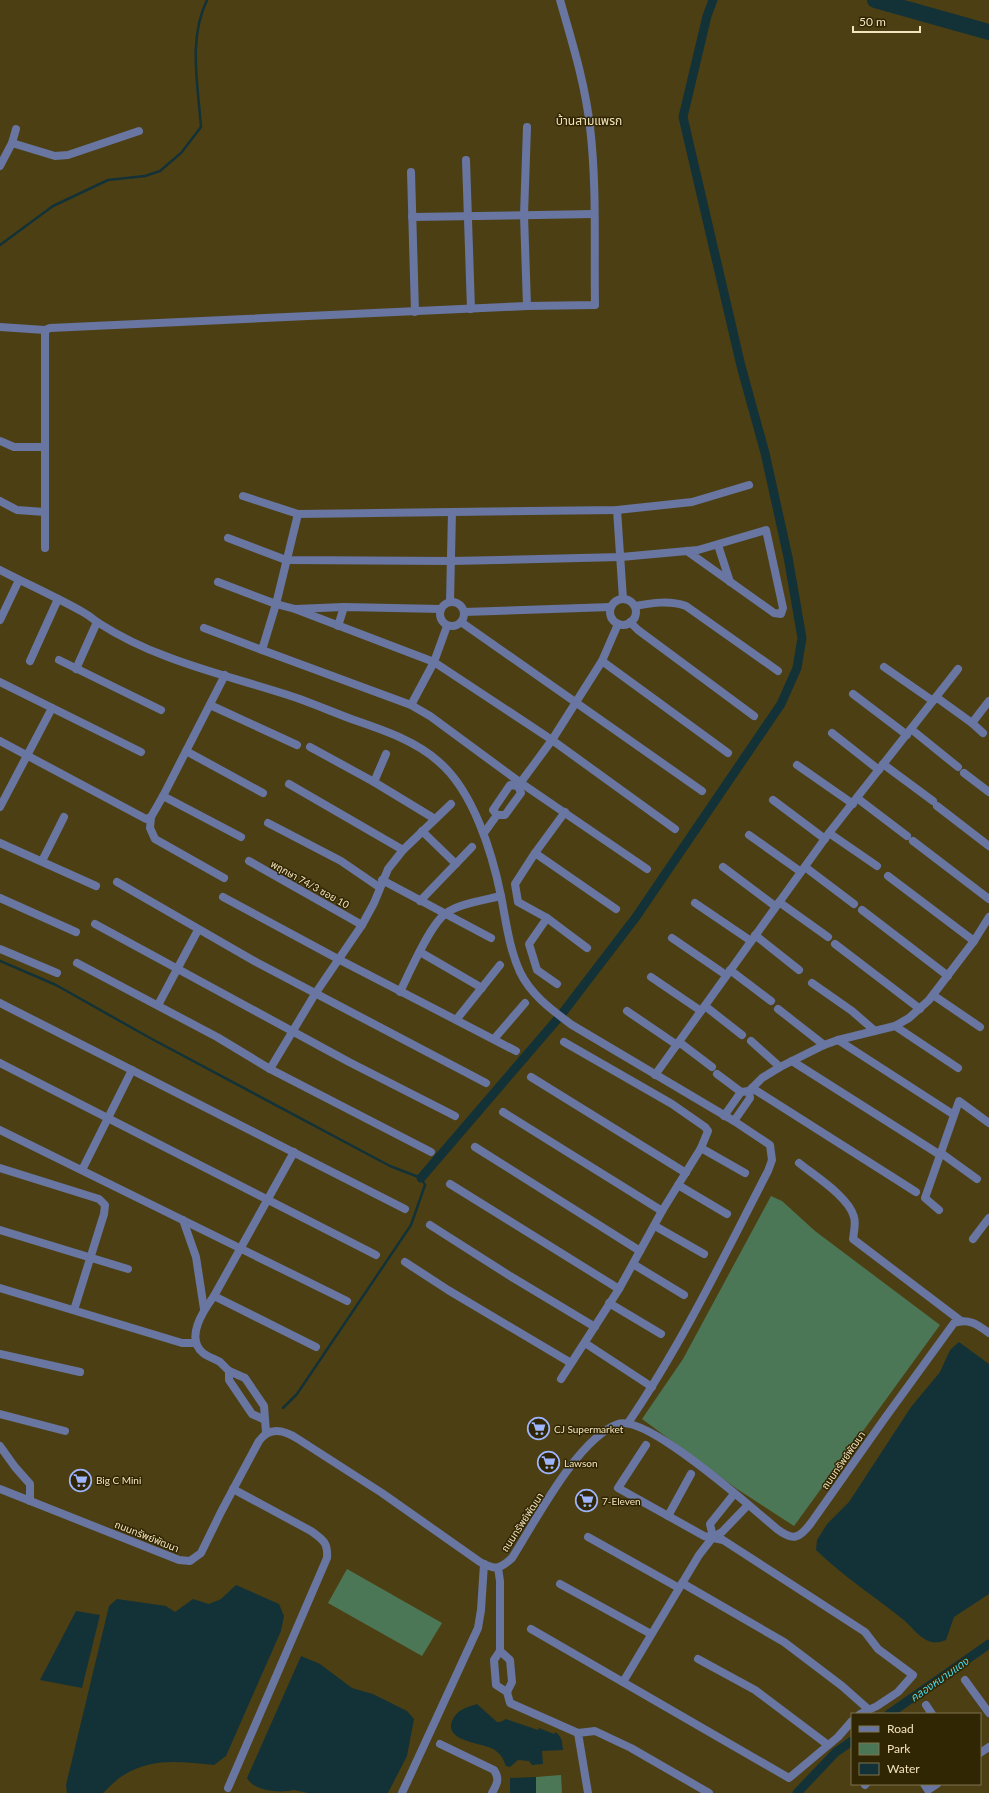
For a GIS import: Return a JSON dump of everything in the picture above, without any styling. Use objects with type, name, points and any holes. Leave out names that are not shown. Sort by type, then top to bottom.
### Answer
[{"type":"street","points":[[0,327],[45,330],[50,328],[527,306],[595,305],[594,174],[590,127],[586,97],[575,49],[560,0]]},
{"type":"street","points":[[527,127],[524,215],[527,306]]},
{"type":"street","points":[[0,166],[12,143],[16,129]]},
{"type":"street","points":[[12,143],[55,156],[68,155],[139,131]]},
{"type":"street","points":[[466,160],[470,309]]},
{"type":"street","points":[[411,172],[415,312]]},
{"type":"street","points":[[412,217],[594,214]]},
{"type":"street","points":[[45,330],[45,548]]},
{"type":"street","points":[[0,441],[14,447],[45,447]]},
{"type":"street","points":[[243,496],[298,514],[617,510],[692,502],[749,485]]},
{"type":"street","points":[[0,501],[17,510],[45,512]]},
{"type":"street","points":[[617,510],[623,599]]},
{"type":"street","points":[[450,602],[452,512]]},
{"type":"street","points":[[262,650],[276,604],[298,514]]},
{"type":"street","points":[[228,538],[286,560],[452,562],[621,557],[687,551],[698,550],[766,530],[783,608],[781,614],[774,613],[687,551]]},
{"type":"street","points":[[718,545],[730,582]]},
{"type":"street","points":[[0,570],[83,612],[141,646],[169,657],[291,696],[377,728],[424,752],[439,762],[453,777],[475,813],[484,833],[494,862],[506,928],[520,972],[528,985],[549,1008],[572,1025],[734,1121],[770,1145],[772,1160],[722,1259],[673,1352],[628,1423]]},
{"type":"street","points":[[0,620],[19,580]]},
{"type":"street","points":[[218,582],[276,604],[295,609],[434,662],[552,740],[675,829]]},
{"type":"street","points":[[30,661],[58,599]]},
{"type":"street","points":[[623,599],[631,602],[634,606],[635,616],[630,622],[623,625],[618,624],[612,618],[611,607],[616,601],[623,599]]},
{"type":"street","points":[[295,609],[344,607],[441,609],[450,602],[457,603],[464,612]]},
{"type":"street","points":[[634,606],[667,602],[686,606],[778,671]]},
{"type":"street","points":[[338,626],[344,607]]},
{"type":"street","points":[[464,612],[611,607]]},
{"type":"street","points":[[441,609],[441,620],[447,626],[455,626],[461,622],[464,612]]},
{"type":"street","points":[[76,669],[98,622]]},
{"type":"street","points":[[461,622],[702,791]]},
{"type":"street","points":[[630,622],[638,630],[754,716]]},
{"type":"street","points":[[497,815],[493,810],[510,785],[519,784],[552,740],[576,703],[602,661],[618,624]]},
{"type":"street","points":[[411,705],[434,662],[447,626]]},
{"type":"street","points":[[204,628],[411,705],[430,716],[519,784],[565,812],[647,869]]},
{"type":"street","points":[[59,660],[161,710]]},
{"type":"street","points":[[602,661],[728,753]]},
{"type":"street","points":[[884,667],[972,723],[983,733]]},
{"type":"street","points":[[655,1075],[827,836],[958,669]]},
{"type":"street","points":[[224,878],[155,839],[151,835],[150,828],[151,817],[225,675]]},
{"type":"street","points":[[0,682],[141,752]]},
{"type":"street","points":[[853,694],[909,732],[989,792]]},
{"type":"street","points":[[972,723],[989,701]]},
{"type":"street","points":[[210,705],[296,745]]},
{"type":"street","points":[[0,807],[3,795],[27,755],[52,708]]},
{"type":"street","points":[[832,733],[935,804],[989,846]]},
{"type":"street","points":[[0,741],[139,816],[146,819],[151,817]]},
{"type":"street","points":[[310,747],[374,782],[435,819]]},
{"type":"street","points":[[186,751],[263,794]]},
{"type":"street","points":[[374,782],[386,754]]},
{"type":"street","points":[[797,765],[855,801],[910,839],[989,899]]},
{"type":"street","points":[[289,784],[403,850]]},
{"type":"street","points":[[497,815],[505,815],[521,793],[519,784]]},
{"type":"street","points":[[163,796],[241,837]]},
{"type":"street","points":[[773,800],[827,836],[877,866]]},
{"type":"street","points":[[270,1069],[315,994],[362,925],[374,903],[388,868],[403,850],[451,804]]},
{"type":"street","points":[[565,812],[535,853],[515,884],[518,902],[547,918],[587,948]]},
{"type":"street","points":[[484,833],[497,815]]},
{"type":"street","points":[[42,861],[64,817]]},
{"type":"street","points":[[268,822],[381,883],[445,913],[491,938]]},
{"type":"street","points":[[422,831],[456,864]]},
{"type":"street","points":[[749,835],[803,869],[854,904]]},
{"type":"street","points":[[0,843],[96,886]]},
{"type":"street","points":[[420,901],[472,847]]},
{"type":"street","points":[[535,853],[616,909]]},
{"type":"street","name":"พฤกษา 74/3 ซอย 10","points":[[249,861],[362,925]]},
{"type":"street","points":[[723,867],[828,937]]},
{"type":"street","points":[[888,876],[974,941]]},
{"type":"street","points":[[117,882],[198,930],[315,994],[486,1083]]},
{"type":"street","points":[[400,992],[435,924],[445,913],[458,907],[501,896]]},
{"type":"street","points":[[224,897],[400,992],[516,1051]]},
{"type":"street","points":[[0,898],[76,932]]},
{"type":"street","points":[[695,903],[753,938],[799,970]]},
{"type":"street","points":[[862,910],[948,976]]},
{"type":"street","points":[[547,918],[529,944],[537,970],[557,984]]},
{"type":"street","points":[[724,1116],[747,1090],[780,1066],[838,1040],[895,1026],[920,1009],[933,995],[974,941],[986,930],[989,918]]},
{"type":"street","points":[[95,924],[349,1062],[455,1116]]},
{"type":"street","points":[[158,1005],[198,930]]},
{"type":"street","points":[[672,938],[771,1001]]},
{"type":"street","points":[[835,944],[920,1009]]},
{"type":"street","points":[[0,949],[56,973]]},
{"type":"street","points":[[420,952],[482,988]]},
{"type":"street","points":[[77,962],[217,1037],[270,1069],[431,1152]]},
{"type":"street","points":[[456,1020],[500,965]]},
{"type":"street","points":[[651,977],[703,1008],[742,1035]]},
{"type":"street","points":[[812,983],[852,1011],[875,1031]]},
{"type":"street","points":[[933,995],[980,1027]]},
{"type":"street","points":[[0,1003],[405,1209]]},
{"type":"street","points":[[494,1039],[525,1003]]},
{"type":"street","points":[[778,1009],[824,1045]]},
{"type":"street","points":[[628,1011],[715,1070],[916,1192]]},
{"type":"street","points":[[895,1026],[958,1068]]},
{"type":"street","points":[[838,1040],[951,1113]]},
{"type":"street","points":[[750,1041],[780,1066]]},
{"type":"street","points":[[561,1379],[619,1289],[662,1211],[701,1148],[708,1131],[706,1127],[672,1104],[564,1042]]},
{"type":"street","points":[[792,1061],[939,1153],[977,1179]]},
{"type":"street","points":[[0,1063],[376,1255]]},
{"type":"street","points":[[82,1170],[132,1070]]},
{"type":"street","points":[[531,1077],[686,1173]]},
{"type":"street","points":[[734,1121],[750,1098],[747,1090]]},
{"type":"street","points":[[939,1210],[925,1198],[939,1153],[959,1102],[989,1124]]},
{"type":"street","points":[[504,1112],[662,1211]]},
{"type":"street","points":[[0,1130],[347,1301]]},
{"type":"street","points":[[475,1147],[640,1251]]},
{"type":"street","points":[[701,1148],[745,1173]]},
{"type":"street","points":[[294,1152],[214,1296],[204,1309],[195,1334],[196,1344],[203,1353],[220,1362],[229,1371],[245,1378],[264,1406],[266,1432],[279,1430],[289,1433],[386,1496],[484,1564],[489,1567],[498,1568],[500,1581],[500,1651],[494,1660],[496,1685],[507,1692],[510,1702],[578,1733],[595,1731],[631,1748],[709,1793]]},
{"type":"street","points":[[799,1163],[842,1198],[849,1207],[855,1218],[853,1239],[961,1321],[969,1321],[989,1333]]},
{"type":"street","points":[[0,1168],[103,1202],[106,1210],[74,1310]]},
{"type":"street","points":[[450,1184],[619,1289]]},
{"type":"street","points":[[678,1185],[727,1214]]},
{"type":"street","points":[[973,1239],[989,1218]]},
{"type":"street","points":[[183,1220],[196,1257],[204,1309]]},
{"type":"street","points":[[430,1225],[510,1276],[595,1327]]},
{"type":"street","points":[[654,1226],[704,1254]]},
{"type":"street","points":[[0,1230],[128,1269]]},
{"type":"street","points":[[405,1262],[448,1290],[571,1363]]},
{"type":"street","points":[[633,1264],[684,1295]]},
{"type":"street","points":[[0,1288],[182,1343],[196,1344]]},
{"type":"street","points":[[214,1296],[316,1347]]},
{"type":"street","points":[[610,1303],[661,1334]]},
{"type":"street","name":"ถนนทรัพย์พัฒนา","points":[[498,1568],[505,1565],[512,1558],[566,1472],[577,1458],[608,1430],[618,1424],[628,1423],[650,1432],[696,1462],[785,1535],[796,1537],[803,1535],[948,1331],[954,1323],[961,1321]]},
{"type":"street","points":[[585,1343],[652,1387]]},
{"type":"street","points":[[0,1354],[80,1372]]},
{"type":"street","points":[[229,1371],[229,1380],[252,1414],[265,1420]]},
{"type":"street","points":[[0,1414],[65,1431]]},
{"type":"street","name":"ถนนทรัพย์พัฒนา","points":[[0,1489],[179,1560],[190,1561],[201,1553],[233,1488],[259,1441],[266,1432]]},
{"type":"street","points":[[646,1445],[618,1488],[704,1536],[723,1540],[865,1632],[878,1649],[913,1675],[898,1692],[877,1706],[862,1713]]},
{"type":"street","points":[[0,1446],[15,1467],[30,1484],[30,1501]]},
{"type":"street","points":[[668,1516],[691,1474]]},
{"type":"street","points":[[228,1788],[327,1558],[328,1548],[322,1539],[311,1530],[233,1488]]},
{"type":"street","points":[[713,1537],[710,1524],[734,1494]]},
{"type":"street","points":[[623,1682],[699,1555],[713,1537],[722,1532],[748,1505]]},
{"type":"street","points":[[588,1537],[784,1642],[842,1686],[868,1709]]},
{"type":"street","points":[[402,1793],[478,1628],[481,1610],[484,1564]]},
{"type":"street","points":[[560,1584],[651,1634]]},
{"type":"street","points":[[531,1629],[789,1778],[828,1745],[851,1722]]},
{"type":"street","points":[[500,1651],[510,1660],[512,1682],[507,1692]]},
{"type":"street","points":[[698,1659],[755,1690],[828,1745]]},
{"type":"street","points":[[965,1680],[989,1714]]},
{"type":"street","points":[[926,1705],[931,1713]]},
{"type":"street","points":[[578,1733],[588,1793]]},
{"type":"street","points":[[440,1744],[494,1770],[498,1776],[497,1783],[492,1793]]},
{"type":"green space","points":[[771,1196],[782,1201],[815,1231],[940,1325],[794,1526],[737,1489],[642,1419],[683,1359]]},
{"type":"green space","points":[[347,1569],[442,1623],[422,1656],[328,1603]]},
{"type":"green space","points":[[561,1775],[562,1793],[536,1793],[536,1777]]},
{"type":"water","points":[[959,1342],[989,1364],[989,1594],[954,1617],[946,1640],[931,1642],[922,1638],[904,1620],[816,1550],[817,1540],[827,1524],[849,1502],[911,1407],[940,1372],[950,1350]]},
{"type":"water","points":[[236,1585],[279,1604],[284,1616],[281,1631],[226,1756],[214,1765],[168,1762],[146,1765],[121,1777],[103,1793],[67,1793],[66,1785],[109,1606],[117,1599],[166,1606],[175,1612],[193,1599],[209,1604],[221,1599]]},
{"type":"water","points":[[76,1611],[100,1615],[82,1688],[40,1680]]},
{"type":"water","points":[[301,1656],[320,1664],[352,1688],[373,1694],[407,1711],[414,1719],[407,1756],[388,1793],[308,1793],[294,1790],[275,1791],[262,1789],[250,1783],[247,1778]]},
{"type":"water","points":[[477,1704],[497,1722],[506,1719],[538,1730],[539,1728],[554,1734],[555,1732],[560,1737],[563,1750],[542,1751],[543,1764],[532,1765],[529,1761],[518,1760],[510,1767],[506,1766],[501,1756],[496,1751],[459,1738],[451,1728],[452,1721],[456,1714]]},
{"type":"water","points":[[536,1777],[536,1793],[510,1793],[510,1778]]},
{"type":"waterway","points":[[0,245],[53,206],[108,180],[145,176],[160,171],[181,153],[201,127],[196,46],[201,15],[207,0]]},
{"type":"waterway","points":[[421,1178],[561,1015],[636,917],[781,704],[797,668],[802,638],[788,557],[765,453],[741,366],[683,117],[707,16],[713,0]]},
{"type":"waterway","points":[[875,0],[989,32]]},
{"type":"waterway","points":[[0,961],[56,985],[150,1038],[390,1166],[421,1178],[425,1185],[411,1225],[297,1394],[283,1408]]},
{"type":"waterway","name":"คลองหนามแดง","points":[[890,1713],[989,1644]]},
{"type":"waterway","name":"คลองหนามแดง","points":[[797,1793],[836,1752],[851,1742]]},
{"type":"place","name":"CJ Supermarket","points":[[538,1429]]},
{"type":"place","name":"Lawson","points":[[549,1463]]},
{"type":"place","name":"Big C Mini","points":[[81,1480]]},
{"type":"place","name":"7-Eleven","points":[[586,1501]]},
{"type":"district","name":"บ้านสามแพรก","points":[[589,120]]}]
